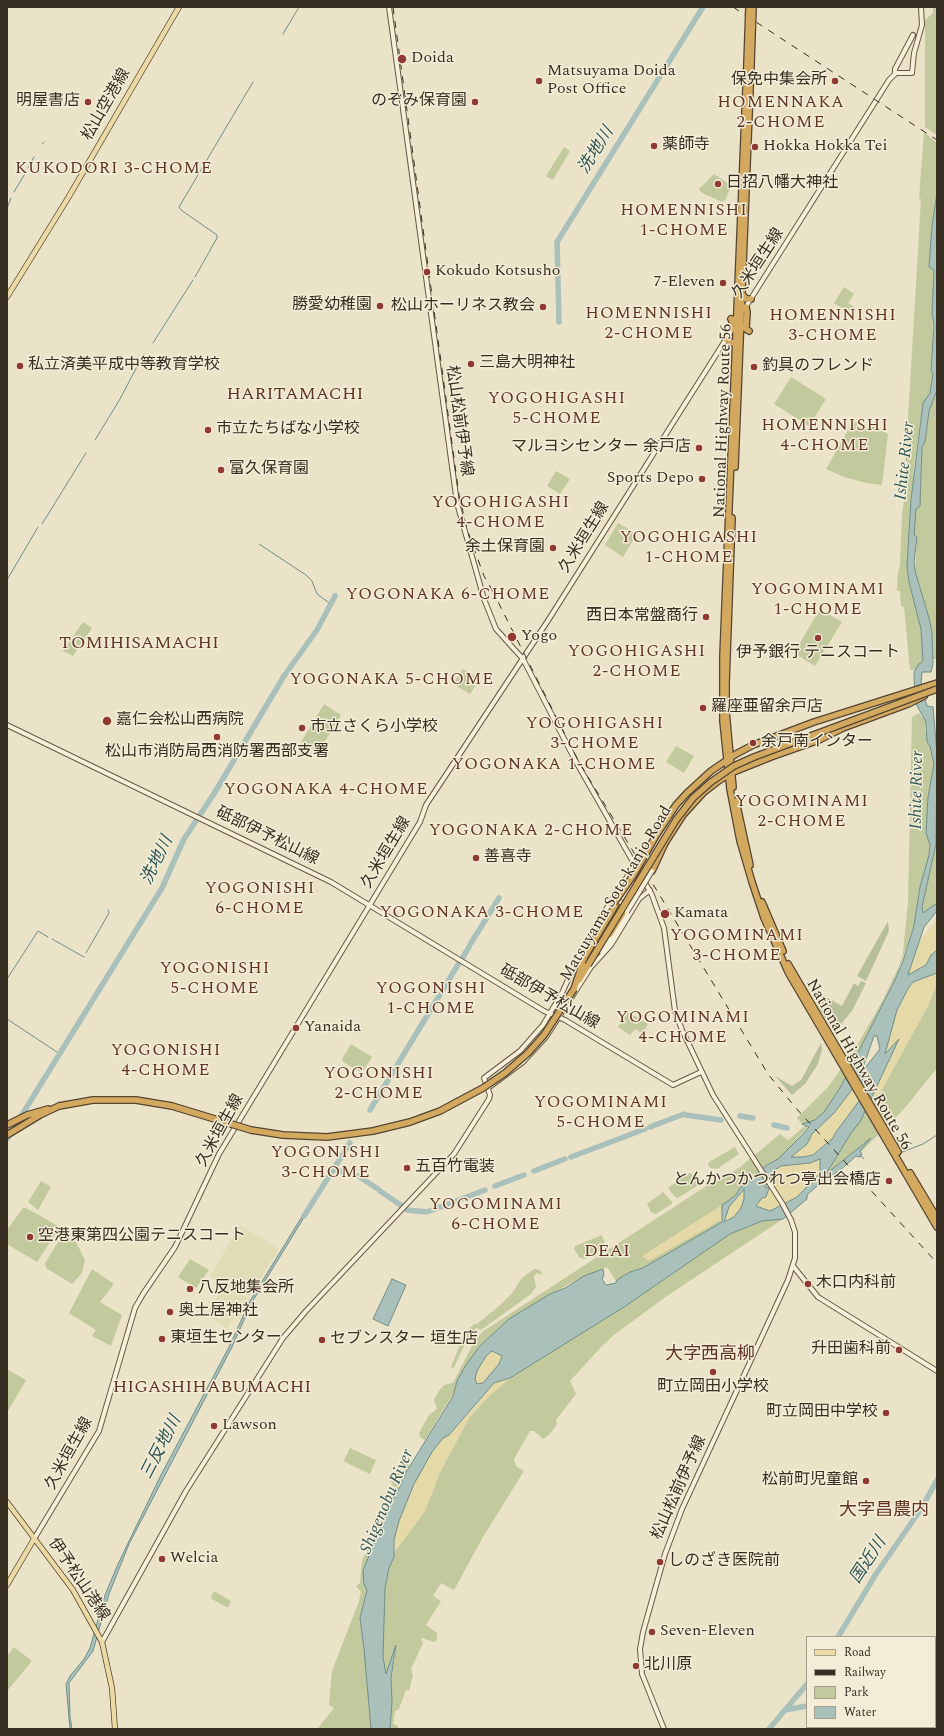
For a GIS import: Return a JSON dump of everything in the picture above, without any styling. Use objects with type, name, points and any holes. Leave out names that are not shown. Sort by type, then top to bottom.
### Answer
[{"type":"highway","name":"National Highway Route 56","points":[[749,7],[749,64],[742,294],[741,315],[736,345],[722,682],[729,773],[754,877],[767,914],[790,968],[838,1054],[937,1218]]},
{"type":"highway","name":"National Highway Route 56","points":[[728,759],[726,683],[739,324],[741,143],[744,136],[745,102],[753,7]]},
{"type":"highway","points":[[742,294],[745,298],[751,299]]},
{"type":"highway","points":[[732,329],[739,324],[748,312],[746,307]]},
{"type":"highway","points":[[726,339],[736,345]]},
{"type":"highway","points":[[574,989],[585,956],[676,805],[686,793],[711,771],[728,759],[753,745],[814,722],[937,683]]},
{"type":"highway","points":[[590,966],[683,815],[704,792],[729,773],[819,740],[843,728],[908,704],[937,689]]},
{"type":"highway","name":"Matsuyama Soto kanjo Road","points":[[59,1106],[93,1100],[136,1100],[172,1106],[251,1130],[305,1136],[349,1135],[395,1127],[424,1117],[460,1101],[505,1073],[528,1053],[544,1035],[590,966],[676,820],[702,789],[772,749],[937,689]]},
{"type":"highway","points":[[652,871],[663,848]]},
{"type":"highway","points":[[615,901],[634,874]]},
{"type":"highway","points":[[7,1125],[40,1111],[59,1106]]},
{"type":"highway","points":[[7,1135],[40,1115],[59,1106]]},
{"type":"highway","name":"National Highway Route 56","points":[[890,1142],[937,1227]]},
{"type":"main road","name":"松山空港線","points":[[7,297],[71,192],[179,7]]},
{"type":"main road","name":"松山松前伊予線","points":[[389,7],[457,503],[490,617],[496,629],[523,659],[575,760],[650,890],[660,913],[664,928],[675,1011],[701,1072]]},
{"type":"main road","points":[[895,74],[912,73],[914,53],[922,25],[922,7]]},
{"type":"main road","name":"久米垣生線","points":[[741,315],[895,74],[895,69],[913,35]]},
{"type":"main road","name":"久米垣生線","points":[[34,1539],[99,1431],[139,1300],[172,1253],[219,1154],[420,822],[426,805],[523,659],[732,329]]},
{"type":"main road","name":"砥部伊予松山線","points":[[7,724],[310,871],[549,1014],[560,1018],[673,1085],[701,1072]]},
{"type":"main road","points":[[569,978],[582,949],[607,907],[636,864]]},
{"type":"main road","points":[[488,1088],[523,1062],[546,1037],[560,1018],[590,966],[652,871]]},
{"type":"main road","points":[[102,1642],[186,1490],[283,1338],[306,1311],[450,1160],[486,1105],[490,1095],[484,1078],[520,1051],[535,1035],[549,1014],[615,901],[618,890]]},
{"type":"main road","points":[[628,909],[650,890]]},
{"type":"main road","points":[[590,966],[609,948],[639,899]]},
{"type":"main road","points":[[615,901],[628,909]]},
{"type":"main road","points":[[607,907],[615,901]]},
{"type":"main road","points":[[626,919],[630,911],[628,909]]},
{"type":"main road","points":[[701,1072],[727,1120],[791,1220],[796,1241],[793,1266],[818,1297],[937,1371]]},
{"type":"main road","name":"松山松前伊予線","points":[[664,1729],[642,1674],[640,1649],[643,1632],[665,1554],[678,1520],[793,1266]]},
{"type":"main road","name":"伊予松山港線","points":[[7,1502],[81,1603],[102,1642],[112,1688],[115,1729]]},
{"type":"main road","name":"伊予松山港線","points":[[7,1585],[34,1539]]},
{"type":"shaded area","points":[[240,1225],[278,1249],[249,1296],[210,1276]]},
{"type":"shaded area","points":[[224,1286],[250,1299],[240,1318],[235,1316],[227,1329],[206,1314]]},
{"type":"green space","points":[[933,7],[937,7],[937,135],[925,127],[925,20],[933,13]]},
{"type":"green space","points":[[924,132],[937,143],[937,193],[932,226],[929,267],[934,270],[932,313],[934,346],[931,370],[933,374],[930,393],[923,403],[914,467],[907,566],[909,582],[921,629],[923,662],[915,670],[910,670],[904,607],[901,606],[900,591],[897,591],[898,572],[900,566],[902,514],[906,487],[905,470],[921,199],[919,199]]},
{"type":"green space","points":[[564,147],[570,151],[553,180],[546,176]]},
{"type":"green space","points":[[714,174],[732,186],[725,200],[722,202],[702,193],[699,189]]},
{"type":"green space","points":[[844,287],[854,294],[848,303],[857,309],[852,315],[834,303]]},
{"type":"green space","points":[[791,377],[826,399],[809,426],[774,404]]},
{"type":"green space","points":[[937,390],[937,648],[936,659],[933,659],[929,618],[915,571],[917,537],[914,535],[916,509],[920,506],[922,447],[925,442],[929,411]]},
{"type":"green space","points":[[853,421],[870,430],[873,426],[888,434],[882,485],[866,483],[844,477],[826,469]]},
{"type":"green space","points":[[556,471],[570,479],[560,494],[547,486]]},
{"type":"green space","points":[[618,523],[637,534],[623,557],[605,545]]},
{"type":"green space","name":"伊予銀行 テニスコート","points":[[820,609],[842,622],[815,666],[794,653]]},
{"type":"green space","points":[[83,622],[92,628],[73,656],[63,651]]},
{"type":"green space","points":[[463,669],[480,679],[470,694],[453,684]]},
{"type":"green space","points":[[324,704],[341,715],[318,753],[301,742]]},
{"type":"green space","points":[[919,713],[926,722],[925,729],[934,764],[926,833],[930,844],[929,855],[920,887],[914,926],[895,980],[840,1088],[824,1112],[815,1120],[802,1124],[797,1118],[829,1086],[859,1042],[884,998],[899,966],[903,953],[908,902],[912,717]]},
{"type":"green space","points":[[676,746],[694,756],[684,773],[666,762]]},
{"type":"green space","points":[[937,770],[937,903],[923,914],[922,907],[936,844]]},
{"type":"green space","points":[[888,921],[889,931],[866,981],[857,976]]},
{"type":"green space","points":[[861,981],[866,983],[852,1011],[836,1030],[830,1026],[817,1005],[823,995],[842,1006],[854,983],[858,986]]},
{"type":"green space","points":[[937,983],[937,1068],[904,1109],[861,1152],[860,1151],[870,1139],[825,1175],[864,1112],[876,1100],[928,1006]]},
{"type":"green space","points":[[628,1012],[648,1024],[643,1033],[635,1029],[630,1035],[618,1027]]},
{"type":"green space","points":[[821,1043],[822,1049],[818,1064],[805,1084],[792,1095],[775,1076],[792,1086],[801,1080]]},
{"type":"green space","points":[[351,1044],[372,1057],[362,1073],[343,1062],[342,1059]]},
{"type":"green space","points":[[805,1126],[809,1126],[778,1159],[767,1165],[740,1188],[736,1195],[722,1205],[722,1222],[643,1268],[630,1272],[616,1281],[607,1267],[572,1282],[509,1319],[479,1347],[466,1365],[457,1381],[454,1392],[425,1440],[420,1437],[419,1433],[429,1415],[437,1409],[434,1400],[439,1391],[444,1385],[453,1383],[473,1344],[482,1332],[714,1181],[719,1180],[739,1168],[780,1134],[788,1140]]},
{"type":"green space","points":[[735,1147],[739,1154],[717,1169],[710,1168],[708,1165],[709,1162]]},
{"type":"green space","points":[[689,1173],[692,1174],[698,1182],[698,1185],[678,1198],[675,1197],[669,1187]]},
{"type":"green space","points":[[41,1181],[51,1187],[38,1210],[28,1202]]},
{"type":"green space","points":[[663,1192],[672,1204],[656,1214],[651,1212],[647,1204]]},
{"type":"green space","name":"空港東第四公園テニスコート","points":[[23,1208],[26,1208],[60,1227],[37,1262],[7,1244],[7,1230]]},
{"type":"green space","points":[[783,1219],[667,1296],[615,1334],[570,1381],[576,1394],[556,1420],[557,1424],[550,1434],[543,1439],[534,1431],[530,1431],[514,1459],[516,1466],[524,1471],[483,1537],[454,1590],[441,1583],[433,1596],[441,1601],[426,1625],[437,1633],[437,1640],[434,1642],[422,1638],[421,1640],[423,1643],[411,1669],[413,1675],[409,1691],[406,1690],[399,1709],[395,1711],[393,1724],[398,1726],[398,1729],[390,1729],[392,1702],[391,1678],[396,1647],[386,1675],[383,1657],[385,1588],[389,1568],[395,1551],[425,1511],[440,1472],[469,1418],[489,1396],[510,1378],[624,1307],[730,1234],[762,1221]]},
{"type":"green space","points":[[63,1234],[76,1242],[85,1260],[82,1273],[72,1284],[46,1268],[45,1263]]},
{"type":"green space","points":[[602,1235],[605,1244],[603,1247],[585,1259],[580,1258],[574,1249],[575,1246]]},
{"type":"green space","points":[[190,1259],[209,1270],[196,1288],[178,1277]]},
{"type":"green space","points":[[92,1269],[114,1284],[100,1302],[122,1315],[111,1346],[92,1336],[96,1330],[69,1313]]},
{"type":"green space","points":[[534,1269],[540,1270],[542,1275],[537,1273],[534,1276],[536,1287],[531,1294],[481,1330],[476,1328],[468,1338],[453,1369],[451,1367],[465,1332],[499,1306],[513,1292],[521,1279]]},
{"type":"green space","points":[[7,1369],[26,1380],[7,1413]]},
{"type":"green space","points":[[350,1448],[376,1460],[370,1474],[345,1462],[344,1460]]},
{"type":"green space","points":[[403,1463],[410,1465],[392,1501],[363,1571],[364,1584],[367,1590],[360,1618],[371,1729],[319,1729],[318,1728],[334,1708],[329,1705],[332,1671],[359,1601],[361,1592],[356,1586],[360,1583],[362,1561],[371,1539],[374,1538],[377,1525],[394,1488],[391,1481],[400,1471]]},
{"type":"green space","points":[[214,1591],[231,1601],[228,1608],[212,1599],[211,1597]]},
{"type":"green space","points":[[14,1647],[32,1661],[7,1691],[7,1656]]},
{"type":"sand","points":[[937,920],[937,950],[927,960],[926,965],[907,976],[920,940]]},
{"type":"sand","points":[[937,973],[937,983],[928,1006],[876,1100],[864,1112],[897,1041],[885,1055],[897,1010],[909,987],[913,982]]},
{"type":"sand","points":[[859,1081],[865,1092],[836,1132],[834,1138],[813,1155],[791,1157],[831,1114],[834,1113]]},
{"type":"sand","points":[[820,1159],[820,1173],[797,1197],[770,1211],[756,1206],[762,1198],[765,1187],[775,1170],[781,1166],[810,1163]]},
{"type":"sand","points":[[744,1189],[744,1199],[741,1208],[734,1217],[724,1221],[729,1207]]},
{"type":"sand","points":[[722,1205],[722,1222],[719,1221],[649,1261],[642,1256]]},
{"type":"sand","points":[[492,1351],[500,1353],[502,1356],[499,1364],[483,1384],[478,1384],[475,1379],[477,1371],[486,1356]]},
{"type":"sand","points":[[510,1378],[489,1396],[469,1418],[440,1472],[425,1511],[395,1551],[394,1540],[399,1521],[414,1484],[432,1452],[443,1438],[449,1435],[475,1407],[488,1388],[494,1383]]},
{"type":"water","points":[[937,193],[937,390],[929,411],[925,442],[922,447],[920,506],[916,509],[914,535],[917,537],[914,562],[915,571],[932,632],[933,664],[931,672],[922,672],[921,685],[927,706],[933,707],[937,754],[936,844],[922,907],[923,913],[937,903],[937,911],[924,927],[908,975],[926,965],[931,955],[937,950],[937,973],[913,982],[909,987],[897,1010],[885,1054],[899,1039],[860,1122],[851,1133],[826,1174],[871,1138],[860,1151],[862,1154],[860,1157],[856,1156],[838,1172],[826,1178],[807,1195],[807,1199],[783,1219],[762,1221],[730,1234],[624,1307],[510,1378],[494,1383],[449,1435],[443,1438],[432,1452],[414,1484],[399,1521],[394,1540],[394,1557],[389,1568],[385,1588],[383,1657],[386,1674],[396,1645],[391,1678],[392,1702],[390,1729],[371,1729],[360,1618],[367,1590],[364,1584],[363,1571],[392,1501],[402,1483],[402,1479],[453,1396],[457,1381],[466,1365],[479,1347],[509,1319],[550,1294],[565,1288],[584,1276],[603,1269],[604,1275],[602,1279],[606,1285],[616,1283],[616,1281],[630,1272],[643,1268],[722,1222],[722,1205],[736,1195],[740,1188],[767,1165],[778,1159],[804,1133],[809,1127],[802,1124],[815,1120],[824,1112],[840,1088],[895,980],[903,961],[914,926],[920,887],[929,855],[930,845],[926,833],[928,797],[934,764],[930,746],[927,742],[926,722],[915,702],[914,672],[923,661],[921,629],[909,582],[907,566],[911,500],[923,403],[930,393],[933,374],[931,370],[934,326],[932,313],[934,270],[929,267],[932,226]],"holes":[[[874,1036],[877,1036],[880,1049],[861,1073]],[[858,1082],[865,1093],[833,1138],[813,1155],[791,1157],[807,1144],[812,1134],[834,1113]],[[820,1159],[820,1173],[797,1197],[770,1211],[756,1206],[762,1198],[766,1197],[769,1188],[765,1187],[775,1170],[781,1166],[810,1163]],[[744,1189],[744,1199],[741,1208],[734,1217],[724,1222],[729,1207]],[[492,1351],[502,1356],[499,1364],[483,1383],[477,1384],[475,1379],[477,1371],[486,1356]]]},
{"type":"water","points":[[306,1210],[308,1211],[252,1302],[232,1347],[129,1544],[109,1594],[93,1651],[69,1683],[70,1717],[72,1729],[70,1729],[66,1684],[90,1648],[105,1595],[118,1564],[161,1475],[229,1347],[250,1301]]},
{"type":"water","points":[[392,1279],[406,1285],[388,1326],[373,1319]]},
{"type":"waterway","points":[[283,34],[299,7]]},
{"type":"waterway","name":"洗地川","points":[[559,322],[557,242],[703,7]]},
{"type":"waterway","points":[[195,277],[217,238],[217,235],[181,210],[179,207],[253,82]]},
{"type":"waterway","points":[[28,168],[34,157]]},
{"type":"waterway","points":[[14,192],[26,172]]},
{"type":"waterway","points":[[8,206],[11,198]]},
{"type":"waterway","points":[[153,343],[193,280]]},
{"type":"waterway","points":[[141,359],[144,354]]},
{"type":"waterway","points":[[95,440],[120,399],[140,361]]},
{"type":"waterway","points":[[42,524],[86,453]]},
{"type":"waterway","points":[[7,580],[38,527]]},
{"type":"waterway","points":[[259,544],[306,575],[312,581],[317,594],[332,605]]},
{"type":"waterway","name":"洗地川","points":[[7,1139],[162,888],[184,839],[215,792],[284,676],[317,630],[335,596]]},
{"type":"waterway","points":[[471,943],[499,898]]},
{"type":"waterway","points":[[86,953],[109,913],[108,910]]},
{"type":"waterway","points":[[7,979],[38,931],[48,937]]},
{"type":"waterway","points":[[52,939],[84,957]]},
{"type":"waterway","points":[[463,957],[469,947]]},
{"type":"waterway","points":[[370,1110],[459,963]]},
{"type":"waterway","points":[[7,1019],[60,1054]]},
{"type":"waterway","name":"三反地川","points":[[650,1127],[684,1114]]},
{"type":"waterway","name":"三反地川","points":[[686,1115],[721,1120]]},
{"type":"waterway","name":"三反地川","points":[[740,1116],[753,1118]]},
{"type":"waterway","name":"三反地川","points":[[774,1125],[787,1128]]},
{"type":"waterway","name":"三反地川","points":[[571,1157],[645,1129]]},
{"type":"waterway","points":[[900,1153],[923,1144],[937,1135]]},
{"type":"waterway","name":"三反地川","points":[[304,1216],[350,1143]]},
{"type":"waterway","points":[[860,1155],[864,1159]]},
{"type":"waterway","name":"三反地川","points":[[534,1171],[565,1159]]},
{"type":"waterway","name":"三反地川","points":[[338,1171],[347,1172]]},
{"type":"waterway","name":"三反地川","points":[[495,1186],[524,1175]]},
{"type":"waterway","name":"三反地川","points":[[358,1176],[378,1189]]},
{"type":"waterway","name":"三反地川","points":[[407,1210],[427,1212],[485,1190]]},
{"type":"waterway","name":"三反地川","points":[[380,1191],[402,1206]]},
{"type":"waterway","name":"国近川","points":[[839,1636],[876,1574],[921,1509],[937,1480]]},
{"type":"waterway","name":"国近川","points":[[769,1729],[806,1685]]},
{"type":"waterway","points":[[785,1710],[806,1706]]},
{"type":"railway","points":[[393,7],[459,495],[467,529],[484,576],[495,595]]},
{"type":"railway","points":[[733,7],[937,140]]},
{"type":"railway","points":[[492,590],[579,762],[768,1074],[795,1107],[937,1263]]},
{"type":"place","name":"Doida","points":[[402,59]]},
{"type":"place","name":"Matsuyama Doida Post Office","points":[[539,81]]},
{"type":"place","name":"保免中集会所","points":[[835,81]]},
{"type":"place","name":"明屋書店","points":[[88,102]]},
{"type":"place","name":"のぞみ保育園","points":[[475,102]]},
{"type":"place","name":"薬師寺","points":[[654,146]]},
{"type":"place","name":"Hokka Hokka Tei","points":[[755,147]]},
{"type":"place","name":"日招八幡大神社","points":[[718,184]]},
{"type":"place","name":"Kokudo Kotsusho","points":[[427,272]]},
{"type":"place","name":"7-Eleven","points":[[723,283]]},
{"type":"place","name":"勝愛幼稚園","points":[[380,306]]},
{"type":"place","name":"松山ホーリネス教会","points":[[543,307]]},
{"type":"place","name":"三島大明神社","points":[[471,364]]},
{"type":"place","name":"私立済美平成中等教育学校","points":[[20,366]]},
{"type":"place","name":"釣具のフレンド","points":[[754,367]]},
{"type":"place","name":"市立たちばな小学校","points":[[208,430]]},
{"type":"place","name":"マルヨシセンター 余戸店","points":[[699,448]]},
{"type":"place","name":"富久保育園","points":[[221,470]]},
{"type":"place","name":"Sports Depo","points":[[702,479]]},
{"type":"place","name":"余土保育園","points":[[553,548]]},
{"type":"place","name":"西日本常盤商行","points":[[706,617]]},
{"type":"place","name":"Yogo","points":[[512,637]]},
{"type":"place","name":"伊予銀行 テニスコート","points":[[818,638]]},
{"type":"place","name":"羅座亜留余戸店","points":[[703,708]]},
{"type":"place","name":"嘉仁会松山西病院","points":[[107,721]]},
{"type":"place","name":"市立さくら小学校","points":[[302,728]]},
{"type":"place","name":"松山市消防局西消防署西部支署","points":[[217,737]]},
{"type":"place","name":"余戸南インター","points":[[753,743]]},
{"type":"place","name":"善喜寺","points":[[476,858]]},
{"type":"place","name":"Kamata","points":[[665,914]]},
{"type":"place","name":"Yanaida","points":[[296,1028]]},
{"type":"place","name":"五百竹電装","points":[[407,1168]]},
{"type":"place","name":"とんかつかつれつ亭出会橋店","points":[[889,1181]]},
{"type":"place","name":"空港東第四公園テニスコート","points":[[30,1237]]},
{"type":"place","name":"木口内科前","points":[[808,1284]]},
{"type":"place","name":"八反地集会所","points":[[190,1289]]},
{"type":"place","name":"奥土居神社","points":[[170,1312]]},
{"type":"place","name":"東垣生センター","points":[[162,1339]]},
{"type":"place","name":"セブンスター 垣生店","points":[[322,1340]]},
{"type":"place","name":"升田歯科前","points":[[899,1350]]},
{"type":"place","name":"町立岡田小学校","points":[[713,1372]]},
{"type":"place","name":"町立岡田中学校","points":[[886,1413]]},
{"type":"place","name":"Lawson","points":[[214,1426]]},
{"type":"place","name":"松前町児童館","points":[[866,1481]]},
{"type":"place","name":"Welcia","points":[[162,1559]]},
{"type":"place","name":"しのざき医院前","points":[[660,1562]]},
{"type":"place","name":"Seven-Eleven","points":[[652,1632]]},
{"type":"place","name":"北川原","points":[[636,1666]]},
{"type":"district","name":"HOMENNAKA 2-CHOME","points":[[781,114]]},
{"type":"district","name":"KUKODORI 3-CHOME","points":[[114,170]]},
{"type":"district","name":"HOMENNISHI 1-CHOME","points":[[684,222]]},
{"type":"district","name":"HOMENNISHI 2-CHOME","points":[[649,325]]},
{"type":"district","name":"HOMENNISHI 3-CHOME","points":[[833,327]]},
{"type":"district","name":"HARITAMACHI","points":[[295,395]]},
{"type":"district","name":"YOGOHIGASHI 5-CHOME","points":[[557,410]]},
{"type":"district","name":"HOMENNISHI 4-CHOME","points":[[825,437]]},
{"type":"district","name":"YOGOHIGASHI 4-CHOME","points":[[501,514]]},
{"type":"district","name":"YOGOHIGASHI 1-CHOME","points":[[689,549]]},
{"type":"district","name":"YOGONAKA 6-CHOME","points":[[448,596]]},
{"type":"district","name":"YOGOMINAMI 1-CHOME","points":[[818,601]]},
{"type":"district","name":"TOMIHISAMACHI","points":[[139,644]]},
{"type":"district","name":"YOGOHIGASHI 2-CHOME","points":[[637,663]]},
{"type":"district","name":"YOGONAKA 5-CHOME","points":[[392,681]]},
{"type":"district","name":"YOGOHIGASHI 3-CHOME","points":[[595,735]]},
{"type":"district","name":"YOGONAKA 1-CHOME","points":[[554,766]]},
{"type":"district","name":"YOGONAKA 4-CHOME","points":[[326,791]]},
{"type":"district","name":"YOGOMINAMI 2-CHOME","points":[[802,813]]},
{"type":"district","name":"YOGONAKA 2-CHOME","points":[[531,832]]},
{"type":"district","name":"YOGONISHI 6-CHOME","points":[[260,900]]},
{"type":"district","name":"YOGONAKA 3-CHOME","points":[[482,914]]},
{"type":"district","name":"YOGOMINAMI 3-CHOME","points":[[737,947]]},
{"type":"district","name":"YOGONISHI 5-CHOME","points":[[215,980]]},
{"type":"district","name":"YOGONISHI 1-CHOME","points":[[431,1000]]},
{"type":"district","name":"YOGOMINAMI 4-CHOME","points":[[683,1029]]},
{"type":"district","name":"YOGONISHI 4-CHOME","points":[[166,1062]]},
{"type":"district","name":"YOGONISHI 2-CHOME","points":[[379,1085]]},
{"type":"district","name":"YOGOMINAMI 5-CHOME","points":[[601,1114]]},
{"type":"district","name":"YOGONISHI 3-CHOME","points":[[326,1164]]},
{"type":"district","name":"YOGOMINAMI 6-CHOME","points":[[496,1216]]},
{"type":"district","name":"DEAI","points":[[607,1252]]},
{"type":"district","name":"大字西高柳","points":[[710,1355]]},
{"type":"district","name":"HIGASHIHABUMACHI","points":[[212,1388]]},
{"type":"district","name":"大字昌農内","points":[[884,1511]]},
{"type":"water label","name":"Ishite River","points":[[906,461]]},
{"type":"water label","name":"Ishite River","points":[[918,790]]},
{"type":"water label","name":"Shigenobu River","points":[[388,1502]]}]
